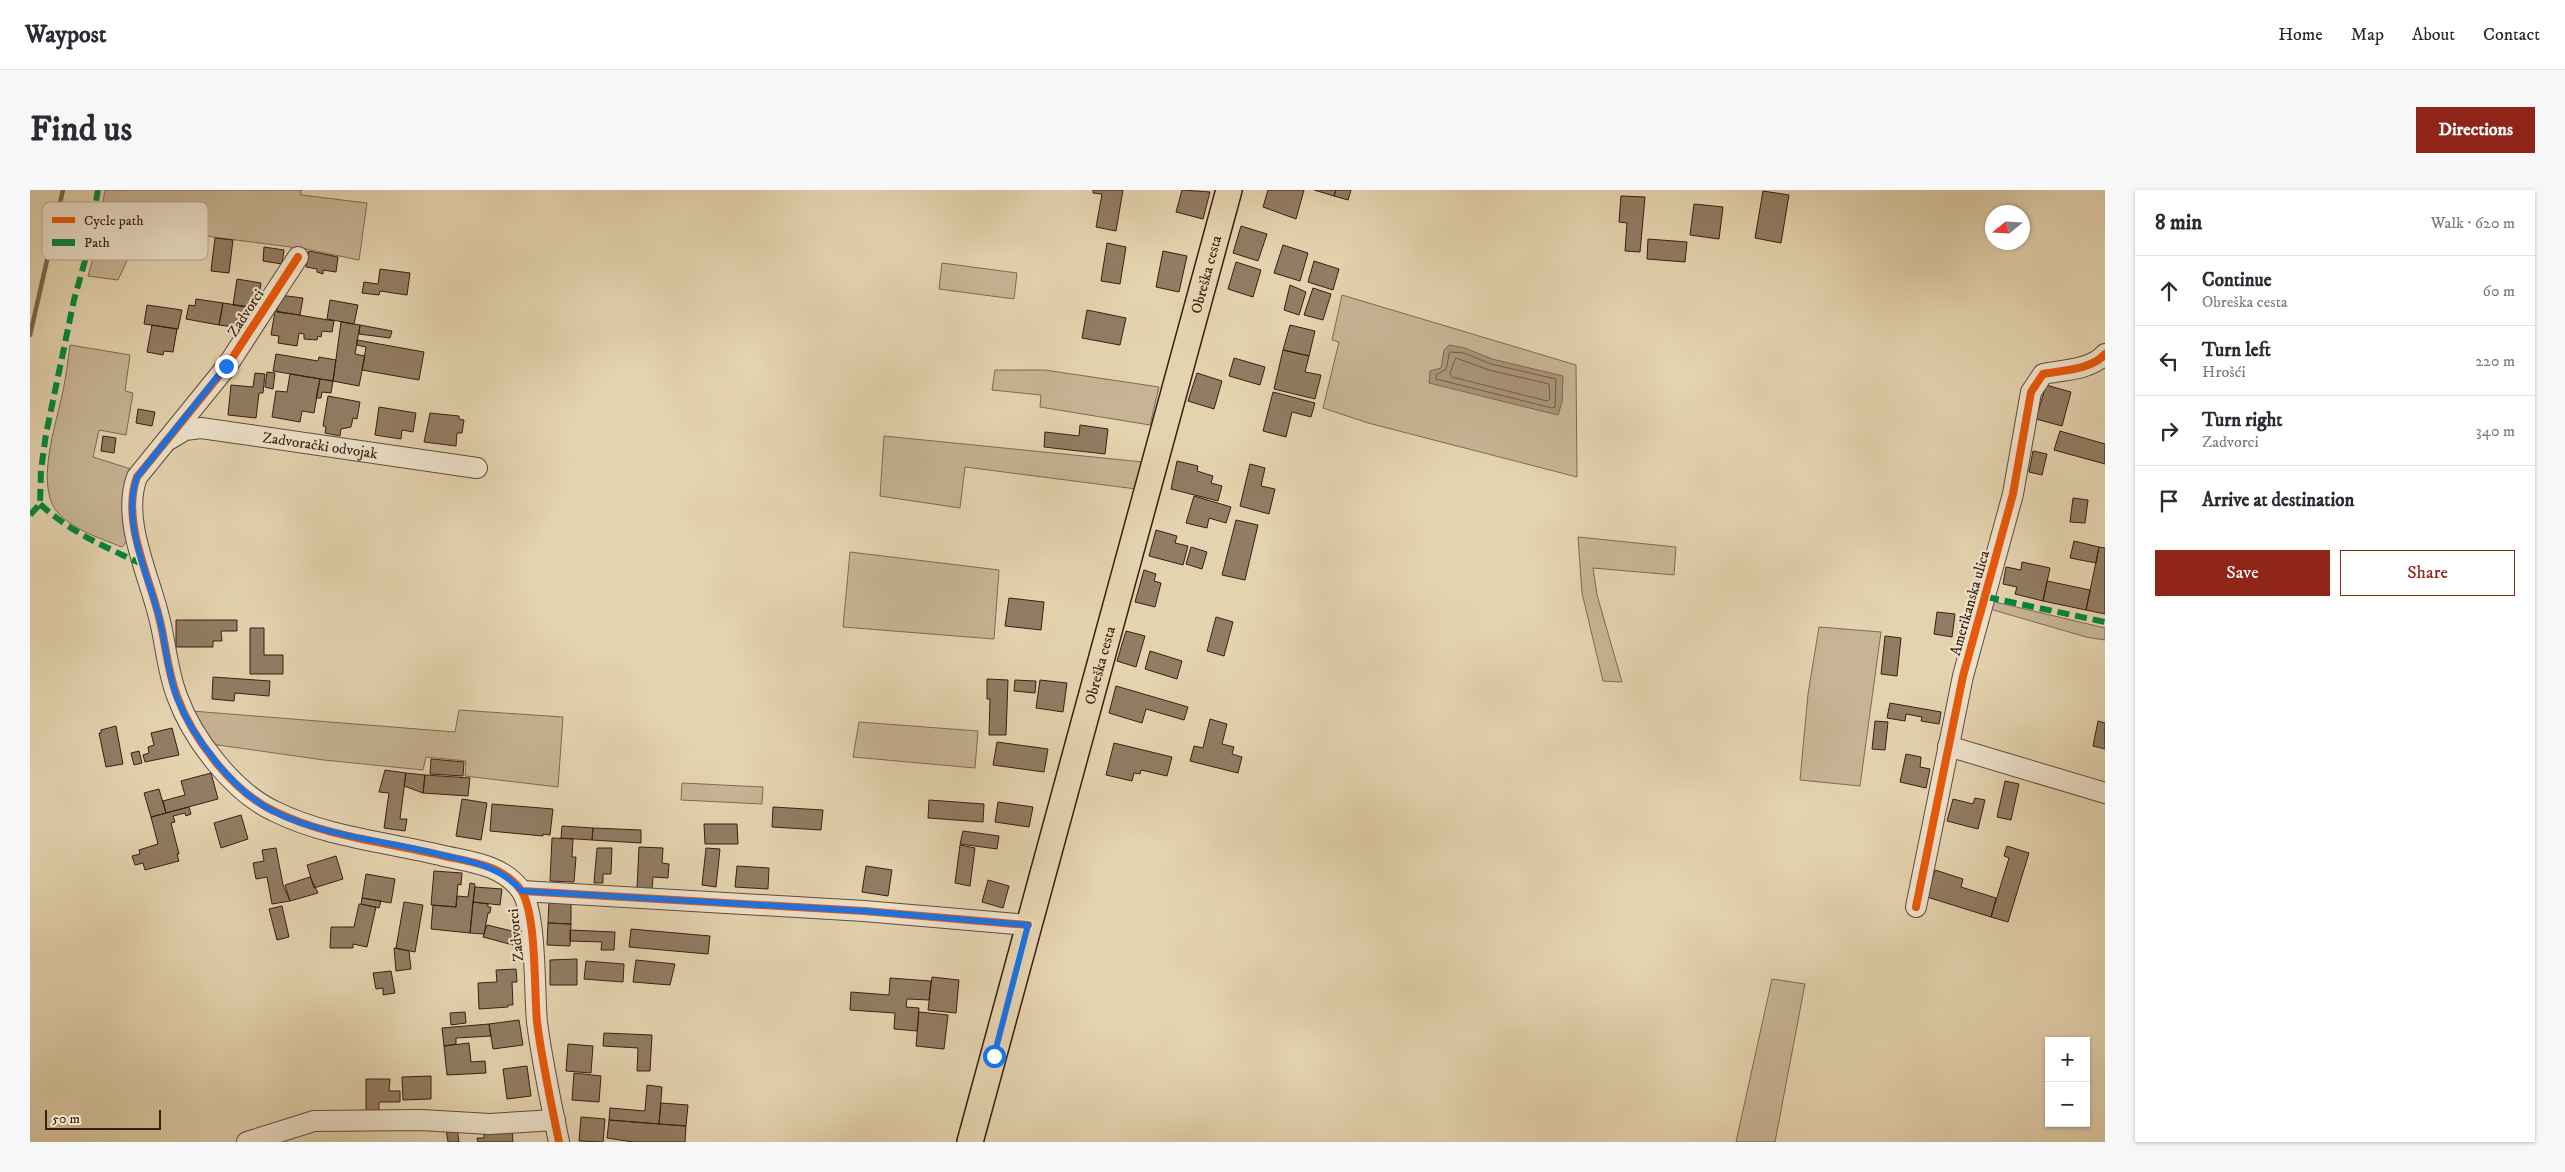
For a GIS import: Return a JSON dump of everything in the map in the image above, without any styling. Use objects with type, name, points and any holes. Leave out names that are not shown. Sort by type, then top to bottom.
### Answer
[{"type":"main road","name":"Obreška cesta","points":[[970,1142],[1229,190]]},
{"type":"street","name":"Zadvorci","points":[[298,256],[226,366],[137,477],[134,487],[138,548],[163,631],[167,665],[177,697],[193,733],[218,765],[272,811],[301,822],[351,836],[410,847],[488,866],[502,872],[522,891],[528,907],[537,1022],[559,1142]]},
{"type":"street","name":"Amerikanska ulica","points":[[1916,907],[1963,676],[2013,494],[2031,392],[2043,374],[2085,366],[2097,362],[2105,354]]},
{"type":"street","name":"Zadvorački odvojak","points":[[167,441],[185,430],[202,428],[477,468]]},
{"type":"street","points":[[1948,746],[2105,793]]},
{"type":"street","points":[[522,891],[855,910],[1028,925]]},
{"type":"street","points":[[247,1142],[314,1121],[421,1120],[490,1124],[554,1120]]},
{"type":"shaded area","points":[[105,190],[301,190],[301,195],[367,203],[359,260],[306,249],[208,236],[208,202],[103,202]]},
{"type":"shaded area","points":[[92,260],[127,260],[118,280],[88,276]]},
{"type":"shaded area","points":[[942,263],[1017,273],[1014,299],[939,289]]},
{"type":"shaded area","points":[[1342,295],[1576,365],[1577,477],[1368,423],[1323,408],[1339,342],[1332,340]]},
{"type":"shaded area","points":[[70,345],[130,355],[125,391],[133,393],[126,435],[99,430],[93,457],[134,470],[128,540],[122,547],[90,534],[67,521],[53,505],[48,490],[49,456],[64,385]]},
{"type":"shaded area","points":[[995,370],[1045,370],[1159,387],[1150,425],[1040,407],[1041,395],[992,390]]},
{"type":"shaded area","points":[[884,436],[1143,462],[1136,489],[965,467],[960,508],[880,496]]},
{"type":"shaded area","points":[[1578,537],[1676,547],[1674,575],[1593,568],[1597,595],[1622,682],[1603,681],[1582,593]]},
{"type":"shaded area","points":[[850,552],[999,570],[994,639],[843,627]]},
{"type":"shaded area","points":[[1991,601],[2105,628],[2105,640],[2086,637],[1990,609]]},
{"type":"shaded area","points":[[1819,627],[1881,632],[1860,786],[1800,780],[1808,694]]},
{"type":"shaded area","points":[[459,710],[563,717],[558,787],[465,776],[466,761],[426,757],[423,770],[324,760],[211,744],[192,711],[455,732]]},
{"type":"shaded area","points":[[859,722],[978,731],[975,768],[853,757]]},
{"type":"shaded area","points":[[682,783],[763,787],[762,804],[681,800]]},
{"type":"shaded area","points":[[1772,979],[1805,984],[1775,1142],[1736,1142]]},
{"type":"water","points":[[1449,345],[1465,348],[1492,359],[1563,376],[1562,402],[1558,415],[1429,383],[1430,371],[1441,368],[1444,350]]},
{"type":"building","points":[[1093,190],[1123,190],[1116,231],[1096,227],[1102,194],[1093,193]]},
{"type":"building","points":[[1182,190],[1210,192],[1203,219],[1176,212]]},
{"type":"building","points":[[1268,190],[1304,190],[1296,219],[1263,207]]},
{"type":"building","points":[[1314,190],[1336,190],[1334,196]]},
{"type":"building","points":[[1336,190],[1351,190],[1348,200],[1334,196]]},
{"type":"building","points":[[1763,191],[1789,195],[1781,243],[1755,238]]},
{"type":"building","points":[[1621,196],[1645,197],[1640,252],[1625,251],[1627,223],[1619,222]]},
{"type":"building","points":[[1694,204],[1723,207],[1719,239],[1690,235]]},
{"type":"building","points":[[1241,226],[1267,234],[1258,261],[1233,253]]},
{"type":"building","points":[[215,238],[233,240],[229,273],[211,271]]},
{"type":"building","points":[[1648,239],[1687,242],[1685,262],[1647,259]]},
{"type":"building","points":[[1107,243],[1126,247],[1120,284],[1101,281]]},
{"type":"building","points":[[1283,245],[1308,253],[1300,281],[1274,273]]},
{"type":"building","points":[[264,247],[284,250],[282,264],[263,261]]},
{"type":"building","points":[[309,251],[338,257],[336,272],[323,270],[323,274],[317,272],[317,269],[306,267]]},
{"type":"building","points":[[1163,251],[1187,256],[1179,292],[1156,287]]},
{"type":"building","points":[[1314,261],[1339,269],[1333,290],[1308,282]]},
{"type":"building","points":[[1236,262],[1261,270],[1253,297],[1228,289]]},
{"type":"building","points":[[380,269],[410,273],[407,295],[380,291],[379,295],[362,293],[364,282],[378,284]]},
{"type":"building","points":[[237,279],[261,283],[257,309],[233,305]]},
{"type":"building","points":[[1290,285],[1306,292],[1299,315],[1284,310]]},
{"type":"building","points":[[1313,288],[1331,294],[1323,320],[1304,315]]},
{"type":"building","points":[[279,295],[303,298],[300,315],[277,312]]},
{"type":"building","points":[[196,299],[223,303],[219,325],[186,319],[189,305],[195,306]]},
{"type":"building","points":[[330,300],[358,305],[354,324],[327,319]]},
{"type":"building","points":[[223,303],[250,307],[248,319],[243,328],[219,325]]},
{"type":"building","points":[[147,305],[182,310],[178,329],[144,324]]},
{"type":"building","points":[[1087,310],[1126,318],[1120,345],[1082,338]]},
{"type":"building","points":[[275,311],[334,321],[332,332],[322,331],[321,337],[318,336],[317,340],[304,339],[304,334],[299,333],[297,346],[278,343],[279,336],[271,335]]},
{"type":"building","points":[[341,322],[360,325],[355,354],[365,356],[359,386],[333,381]]},
{"type":"building","points":[[152,325],[177,329],[173,352],[164,351],[163,355],[147,352]]},
{"type":"building","points":[[360,325],[392,331],[390,338],[359,334]]},
{"type":"building","points":[[1290,325],[1315,331],[1309,356],[1283,350]]},
{"type":"building","points":[[357,340],[424,352],[419,380],[362,370],[366,347],[357,345]]},
{"type":"building","points":[[1283,350],[1309,356],[1305,372],[1321,375],[1315,399],[1274,389]]},
{"type":"building","points":[[276,354],[318,361],[319,357],[336,360],[333,381],[273,371]]},
{"type":"building","points":[[1234,358],[1265,367],[1260,385],[1229,376]]},
{"type":"building","points":[[267,372],[275,373],[273,389],[265,387]]},
{"type":"building","points":[[255,373],[265,374],[263,393],[259,393],[256,418],[228,415],[231,385],[253,387]]},
{"type":"building","points":[[1197,373],[1222,381],[1214,409],[1188,401]]},
{"type":"building","points":[[290,374],[320,379],[314,413],[302,411],[300,422],[272,417],[276,391],[287,392]]},
{"type":"building","points":[[320,379],[333,381],[331,393],[322,392],[321,398],[316,398]]},
{"type":"building","points":[[2046,385],[2071,392],[2062,426],[2036,419]]},
{"type":"building","points":[[1273,392],[1315,403],[1311,417],[1292,412],[1286,437],[1263,431]]},
{"type":"building","points":[[328,396],[360,402],[357,419],[353,418],[351,427],[341,429],[340,436],[325,433],[326,427],[323,426]]},
{"type":"building","points":[[379,407],[416,413],[413,432],[402,430],[401,439],[375,435]]},
{"type":"building","points":[[138,409],[155,412],[152,426],[136,423]]},
{"type":"building","points":[[430,413],[459,416],[459,419],[464,420],[462,433],[457,433],[456,446],[424,442]]},
{"type":"building","points":[[1080,425],[1108,429],[1105,454],[1044,447],[1045,432],[1079,436]]},
{"type":"building","points":[[2060,431],[2105,444],[2105,464],[2054,450]]},
{"type":"building","points":[[103,436],[116,438],[114,453],[101,451]]},
{"type":"building","points":[[2033,451],[2047,454],[2042,475],[2029,472]]},
{"type":"building","points":[[1177,461],[1198,466],[1197,471],[1213,476],[1211,483],[1222,486],[1218,501],[1171,489]]},
{"type":"building","points":[[1250,464],[1265,468],[1261,486],[1275,489],[1269,514],[1240,506]]},
{"type":"building","points":[[1194,496],[1231,507],[1226,523],[1209,518],[1207,528],[1186,523]]},
{"type":"building","points":[[2073,498],[2088,500],[2085,523],[2070,522]]},
{"type":"building","points":[[1236,520],[1258,525],[1245,580],[1222,575]]},
{"type":"building","points":[[1156,530],[1177,536],[1175,543],[1188,546],[1183,565],[1149,556]]},
{"type":"building","points":[[2074,541],[2099,547],[2096,563],[2070,558]]},
{"type":"building","points":[[1191,547],[1207,552],[1202,569],[1186,564]]},
{"type":"building","points":[[2099,547],[2105,548],[2105,614],[2086,610]]},
{"type":"building","points":[[2022,562],[2050,568],[2043,601],[2015,594],[2017,587],[2003,584],[2006,567],[2021,570]]},
{"type":"building","points":[[1144,570],[1156,574],[1154,581],[1161,583],[1155,607],[1135,602]]},
{"type":"building","points":[[2047,581],[2090,590],[2086,610],[2043,601]]},
{"type":"building","points":[[1009,598],[1044,602],[1041,630],[1005,626]]},
{"type":"building","points":[[1937,612],[1955,614],[1952,637],[1934,634]]},
{"type":"building","points":[[1216,617],[1233,622],[1224,656],[1207,651]]},
{"type":"building","points":[[176,620],[237,620],[237,631],[221,631],[222,641],[213,641],[213,647],[176,647]]},
{"type":"building","points":[[250,628],[264,628],[264,655],[283,655],[283,674],[250,674]]},
{"type":"building","points":[[1126,631],[1145,636],[1136,667],[1117,661]]},
{"type":"building","points":[[1885,636],[1901,638],[1897,676],[1881,674]]},
{"type":"building","points":[[1150,651],[1182,661],[1177,679],[1145,669]]},
{"type":"building","points":[[213,677],[270,681],[269,696],[235,693],[234,701],[212,699]]},
{"type":"building","points":[[987,679],[1008,680],[1006,735],[989,735],[990,699],[987,699]]},
{"type":"building","points":[[1015,680],[1036,681],[1035,693],[1014,691]]},
{"type":"building","points":[[1040,680],[1067,683],[1063,712],[1036,708]]},
{"type":"building","points":[[1116,686],[1188,707],[1184,720],[1146,709],[1142,723],[1109,713]]},
{"type":"building","points":[[1890,703],[1941,712],[1939,724],[1921,721],[1922,717],[1906,714],[1905,721],[1887,718]]},
{"type":"building","points":[[1210,719],[1227,724],[1222,744],[1234,747],[1232,754],[1242,757],[1238,773],[1190,761],[1194,746],[1203,748]]},
{"type":"building","points":[[1875,721],[1888,722],[1885,750],[1872,749]]},
{"type":"building","points":[[2098,721],[2105,723],[2105,749],[2093,746]]},
{"type":"building","points":[[116,726],[123,764],[106,767],[99,733],[101,733],[101,730]]},
{"type":"building","points":[[172,728],[179,755],[145,762],[143,755],[149,753],[148,747],[154,745],[151,733]]},
{"type":"building","points":[[997,742],[1048,749],[1044,772],[993,765]]},
{"type":"building","points":[[1114,743],[1172,757],[1167,776],[1141,770],[1140,774],[1134,773],[1132,781],[1106,775]]},
{"type":"building","points":[[139,751],[142,763],[134,765],[131,753]]},
{"type":"building","points":[[1906,754],[1921,757],[1920,767],[1930,769],[1926,788],[1900,782]]},
{"type":"building","points":[[431,759],[464,762],[463,776],[430,774]]},
{"type":"building","points":[[385,770],[406,773],[400,819],[407,819],[405,831],[384,828],[389,793],[379,792]]},
{"type":"building","points":[[211,773],[218,799],[166,813],[163,801],[185,795],[181,781]]},
{"type":"building","points":[[406,773],[425,775],[423,793],[404,786]]},
{"type":"building","points":[[425,775],[470,778],[468,796],[423,793]]},
{"type":"building","points":[[2005,781],[2019,784],[2011,820],[1997,817]]},
{"type":"building","points":[[159,789],[166,813],[151,817],[144,793]]},
{"type":"building","points":[[1975,798],[1985,800],[1978,829],[1947,821],[1953,799],[1973,804]]},
{"type":"building","points":[[462,799],[487,803],[481,840],[456,836]]},
{"type":"building","points":[[929,800],[984,804],[983,822],[928,818]]},
{"type":"building","points":[[998,802],[1033,807],[1029,827],[995,822]]},
{"type":"building","points":[[492,804],[553,809],[550,835],[490,831]]},
{"type":"building","points":[[189,807],[191,814],[186,816],[185,813],[173,816],[175,822],[171,823],[179,861],[145,870],[143,863],[135,865],[132,856],[140,854],[139,850],[158,844],[151,817]]},
{"type":"building","points":[[773,807],[823,810],[821,830],[772,827]]},
{"type":"building","points":[[241,815],[248,839],[221,848],[214,823]]},
{"type":"building","points":[[704,824],[737,824],[738,844],[705,844]]},
{"type":"building","points":[[562,826],[593,828],[592,840],[561,838]]},
{"type":"building","points":[[593,828],[641,830],[641,843],[592,840]]},
{"type":"building","points":[[963,831],[999,836],[997,849],[960,844]]},
{"type":"building","points":[[552,838],[573,839],[572,857],[576,857],[574,882],[550,881]]},
{"type":"building","points":[[960,845],[975,848],[970,886],[955,883]]},
{"type":"building","points":[[2007,846],[2029,853],[2008,922],[1991,917],[2009,858],[2004,856]]},
{"type":"building","points":[[639,847],[663,848],[662,863],[669,864],[668,878],[653,877],[652,889],[637,888]]},
{"type":"building","points":[[276,848],[283,885],[290,901],[272,904],[267,877],[256,879],[253,863],[264,861],[262,850]]},
{"type":"building","points":[[597,848],[612,848],[611,874],[603,874],[603,883],[594,883]]},
{"type":"building","points":[[706,848],[720,849],[716,887],[702,885]]},
{"type":"building","points":[[336,856],[343,879],[314,888],[307,865]]},
{"type":"building","points":[[737,866],[769,868],[768,889],[735,887]]},
{"type":"building","points":[[866,866],[892,870],[888,896],[862,892]]},
{"type":"building","points":[[1935,870],[1963,879],[1961,887],[1996,898],[1991,917],[1927,897]]},
{"type":"building","points":[[434,871],[462,873],[461,885],[458,884],[456,907],[431,905]]},
{"type":"building","points":[[366,874],[395,879],[391,903],[362,898]]},
{"type":"building","points":[[310,877],[318,893],[290,901],[285,885]]},
{"type":"building","points":[[988,880],[1009,886],[1003,908],[982,902]]},
{"type":"building","points":[[470,883],[475,884],[470,933],[431,929],[433,905],[456,907],[457,896],[468,897]]},
{"type":"building","points":[[475,887],[502,889],[500,905],[473,902]]},
{"type":"building","points":[[362,898],[381,901],[379,908],[361,904]]},
{"type":"building","points":[[549,901],[571,902],[571,924],[548,923]]},
{"type":"building","points":[[404,902],[423,905],[415,952],[396,948]]},
{"type":"building","points":[[473,902],[488,904],[488,907],[491,907],[484,934],[470,933]]},
{"type":"building","points":[[359,904],[376,907],[367,947],[353,944],[353,948],[330,948],[331,927],[354,927]]},
{"type":"building","points":[[282,906],[289,937],[277,940],[269,909]]},
{"type":"building","points":[[548,923],[571,924],[570,946],[547,945]]},
{"type":"building","points":[[487,925],[516,932],[513,945],[483,937]]},
{"type":"building","points":[[631,929],[710,936],[708,954],[629,947]]},
{"type":"building","points":[[570,930],[615,932],[614,950],[601,950],[602,942],[570,941]]},
{"type":"building","points":[[394,948],[409,951],[411,969],[396,971]]},
{"type":"building","points":[[577,959],[577,985],[550,985],[550,960]]},
{"type":"building","points":[[636,960],[675,964],[670,985],[633,982]]},
{"type":"building","points":[[586,961],[624,964],[623,982],[584,979]]},
{"type":"building","points":[[516,969],[517,982],[512,982],[513,1005],[479,1009],[478,983],[497,982],[496,970]]},
{"type":"building","points":[[391,971],[395,993],[383,995],[383,988],[376,989],[373,973]]},
{"type":"building","points":[[932,977],[959,980],[956,1013],[928,1010]]},
{"type":"building","points":[[890,978],[931,981],[929,1000],[907,999],[906,1007],[919,1008],[917,1031],[894,1029],[895,1013],[850,1010],[851,992],[889,995]]},
{"type":"building","points":[[465,1012],[466,1023],[451,1025],[450,1013]]},
{"type":"building","points":[[919,1012],[948,1015],[944,1049],[916,1046]]},
{"type":"building","points":[[519,1020],[523,1045],[493,1049],[489,1024]]},
{"type":"building","points":[[489,1024],[491,1036],[456,1038],[456,1044],[444,1046],[442,1028]]},
{"type":"building","points":[[604,1033],[652,1035],[650,1071],[637,1071],[638,1048],[603,1046]]},
{"type":"building","points":[[469,1043],[471,1062],[485,1061],[486,1073],[447,1075],[444,1046]]},
{"type":"building","points":[[568,1044],[593,1046],[591,1073],[566,1071]]},
{"type":"building","points":[[527,1066],[531,1096],[507,1099],[503,1069]]},
{"type":"building","points":[[574,1073],[601,1076],[599,1102],[572,1100]]},
{"type":"building","points":[[431,1076],[431,1099],[403,1100],[402,1077]]},
{"type":"building","points":[[366,1079],[390,1079],[389,1091],[400,1091],[400,1102],[379,1102],[379,1111],[366,1111]]},
{"type":"building","points":[[647,1085],[662,1087],[659,1124],[609,1120],[610,1108],[645,1111]]},
{"type":"building","points":[[661,1103],[688,1105],[686,1126],[659,1124]]},
{"type":"building","points":[[581,1117],[605,1119],[603,1142],[579,1141]]},
{"type":"building","points":[[609,1120],[686,1126],[685,1142],[633,1142],[607,1138]]},
{"type":"building","points":[[512,1127],[513,1142],[478,1142],[477,1138],[484,1138],[484,1132]]},
{"type":"building","points":[[457,1128],[459,1142],[448,1142],[446,1129]]},
{"type":"waterway","points":[[60,202],[63,190]]},
{"type":"waterway","points":[[30,335],[47,260]]},
{"type":"marked path","points":[[96,202],[98,190]]},
{"type":"marked path","points":[[30,515],[40,504],[41,470],[46,434],[74,300],[85,260]]},
{"type":"marked path","points":[[40,504],[76,531],[142,564]]},
{"type":"marked path","points":[[1987,597],[2105,622]]},
{"type":"cycle path","points":[[298,257],[227,366],[137,477],[132,511],[134,529],[159,617],[174,686],[184,712],[203,746],[229,777],[244,791],[274,811],[294,820],[336,833],[465,860],[485,866],[504,875],[520,889],[525,900],[532,933],[537,1022],[559,1142]]},
{"type":"cycle path","points":[[1916,907],[1963,676],[2013,494],[2031,392],[2043,374],[2085,366],[2105,354]]},
{"type":"cycle path","points":[[522,891],[864,911],[1028,925]]},
{"type":"route","points":[[226,366],[137,477],[134,487],[134,508],[138,548],[163,631],[167,665],[177,697],[193,733],[218,765],[246,791],[272,811],[301,822],[351,836],[410,847],[488,866],[502,872],[522,891],[646,896],[864,911],[1028,925],[994,1056]]}]
